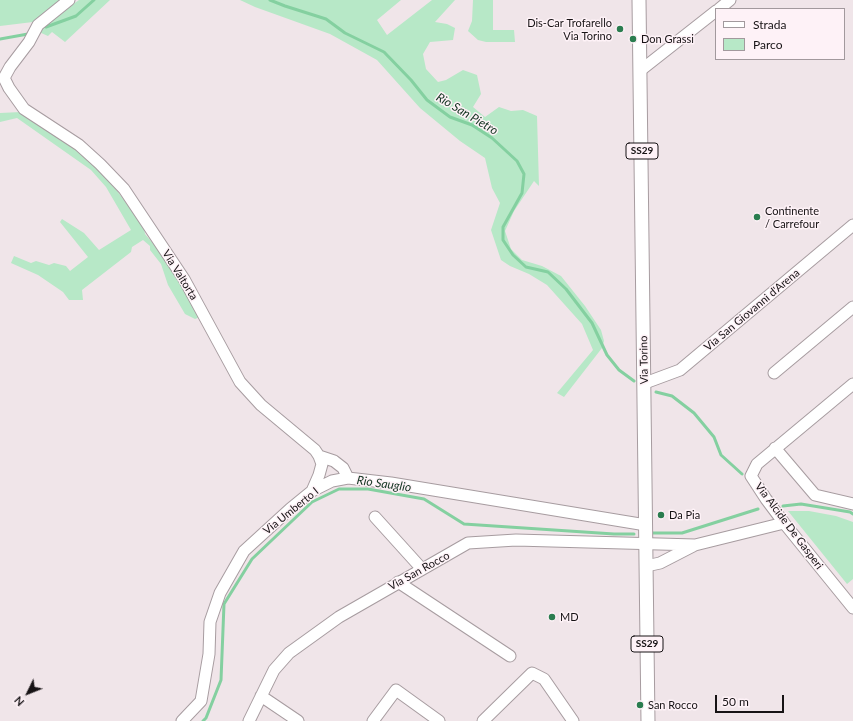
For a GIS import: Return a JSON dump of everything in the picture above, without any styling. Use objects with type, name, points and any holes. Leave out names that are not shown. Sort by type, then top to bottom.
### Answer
[{"type":"main road","name":"Via Torino","points":[[639,0],[645,383],[648,721]]},
{"type":"street","name":"Via Valtorta","points":[[70,0],[38,26],[29,42],[10,67],[4,78],[9,88],[24,109],[79,145],[124,189],[184,279],[240,382],[261,405],[301,440],[315,450],[319,456],[334,462],[343,468],[348,478]]},
{"type":"street","points":[[720,8],[730,0]]},
{"type":"street","points":[[641,70],[715,12]]},
{"type":"street","name":"Via San Giovanni d'Arena","points":[[645,383],[680,370],[853,225]]},
{"type":"street","points":[[774,373],[853,307]]},
{"type":"street","name":"Via Alcide De Gasperi","points":[[853,384],[775,448],[758,464],[751,476],[784,523],[853,608]]},
{"type":"street","points":[[775,448],[815,495],[853,504]]},
{"type":"street","points":[[312,491],[320,475],[322,464],[319,456]]},
{"type":"street","name":"Via Umberto I","points":[[182,721],[201,701],[209,654],[210,622],[220,593],[244,551],[312,491],[332,481],[348,478],[391,483],[646,525]]},
{"type":"street","points":[[375,518],[422,569]]},
{"type":"street","points":[[646,566],[660,563],[695,546],[784,523]]},
{"type":"street","name":"Via San Rocco","points":[[249,721],[274,670],[289,652],[339,617],[468,543],[516,540],[695,546]]},
{"type":"street","points":[[398,582],[510,656]]},
{"type":"street","points":[[483,721],[495,716],[532,673],[544,679],[573,721]]},
{"type":"street","points":[[373,721],[396,690],[439,721]]},
{"type":"street","points":[[261,696],[298,721]]},
{"type":"green space","points":[[0,0],[63,0],[33,22],[0,26]]},
{"type":"green space","points":[[79,0],[110,0],[65,42],[52,32],[48,36],[39,32],[49,21]]},
{"type":"green space","points":[[240,0],[401,0],[377,20],[387,35],[432,0],[455,0],[435,22],[447,24],[455,28],[453,40],[430,42],[423,54],[426,69],[438,82],[446,80],[463,70],[477,75],[481,94],[473,107],[485,117],[499,107],[511,111],[523,110],[537,116],[539,186],[534,181],[514,211],[505,231],[511,249],[522,260],[542,266],[561,276],[585,306],[601,330],[604,341],[602,348],[564,397],[557,393],[593,350],[582,324],[547,285],[501,260],[491,230],[500,203],[492,188],[485,158],[460,141],[420,108],[377,60],[330,34],[255,7]]},
{"type":"green space","points":[[473,0],[493,0],[493,30],[514,30],[515,42],[486,42],[478,40],[468,31],[472,21]]},
{"type":"green space","points":[[21,112],[96,164],[144,227],[145,234],[169,262],[200,317],[195,319],[185,314],[168,285],[161,264],[150,250],[150,246],[143,240],[132,247],[131,252],[82,290],[83,300],[69,300],[63,292],[38,275],[11,263],[14,256],[31,263],[36,261],[49,265],[54,263],[66,266],[70,271],[88,257],[60,222],[62,219],[84,233],[99,250],[131,230],[106,187],[91,170],[17,118],[0,122],[0,113]]},
{"type":"green space","points":[[788,511],[809,511],[836,516],[853,522],[853,579],[847,584]]},
{"type":"waterway","name":"Rio San Pietro","points":[[46,27],[76,16],[94,0]]},
{"type":"waterway","name":"Rio San Pietro","points":[[270,0],[326,19],[345,33],[384,52],[411,80],[427,100],[450,117],[472,125],[492,138],[517,161],[524,174],[522,193],[503,227],[503,240],[513,255],[526,267],[548,272],[566,289],[592,323],[607,355],[619,370],[634,381]]},
{"type":"waterway","name":"Rio San Pietro","points":[[0,39],[28,34]]},
{"type":"waterway","name":"Rio San Pietro","points":[[656,392],[672,396],[694,413],[714,437],[721,455],[742,474]]},
{"type":"waterway","name":"Rio Sauglio","points":[[203,721],[206,718],[221,680],[224,604],[252,559],[312,502],[339,489],[368,489],[424,499],[464,524],[634,534]]},
{"type":"waterway","name":"Rio Sauglio","points":[[783,506],[801,504],[850,512],[853,514]]},
{"type":"waterway","name":"Rio Sauglio","points":[[652,533],[682,533],[758,509]]},
{"type":"place","name":"Dis-Car Trofarello Via Torino","points":[[620,29]]},
{"type":"place","name":"Don Grassi","points":[[633,39]]},
{"type":"place","name":"Continente / Carrefour","points":[[757,217]]},
{"type":"place","name":"Da Pia","points":[[661,515]]},
{"type":"place","name":"MD","points":[[552,617]]},
{"type":"place","name":"San Rocco","points":[[640,705]]}]
